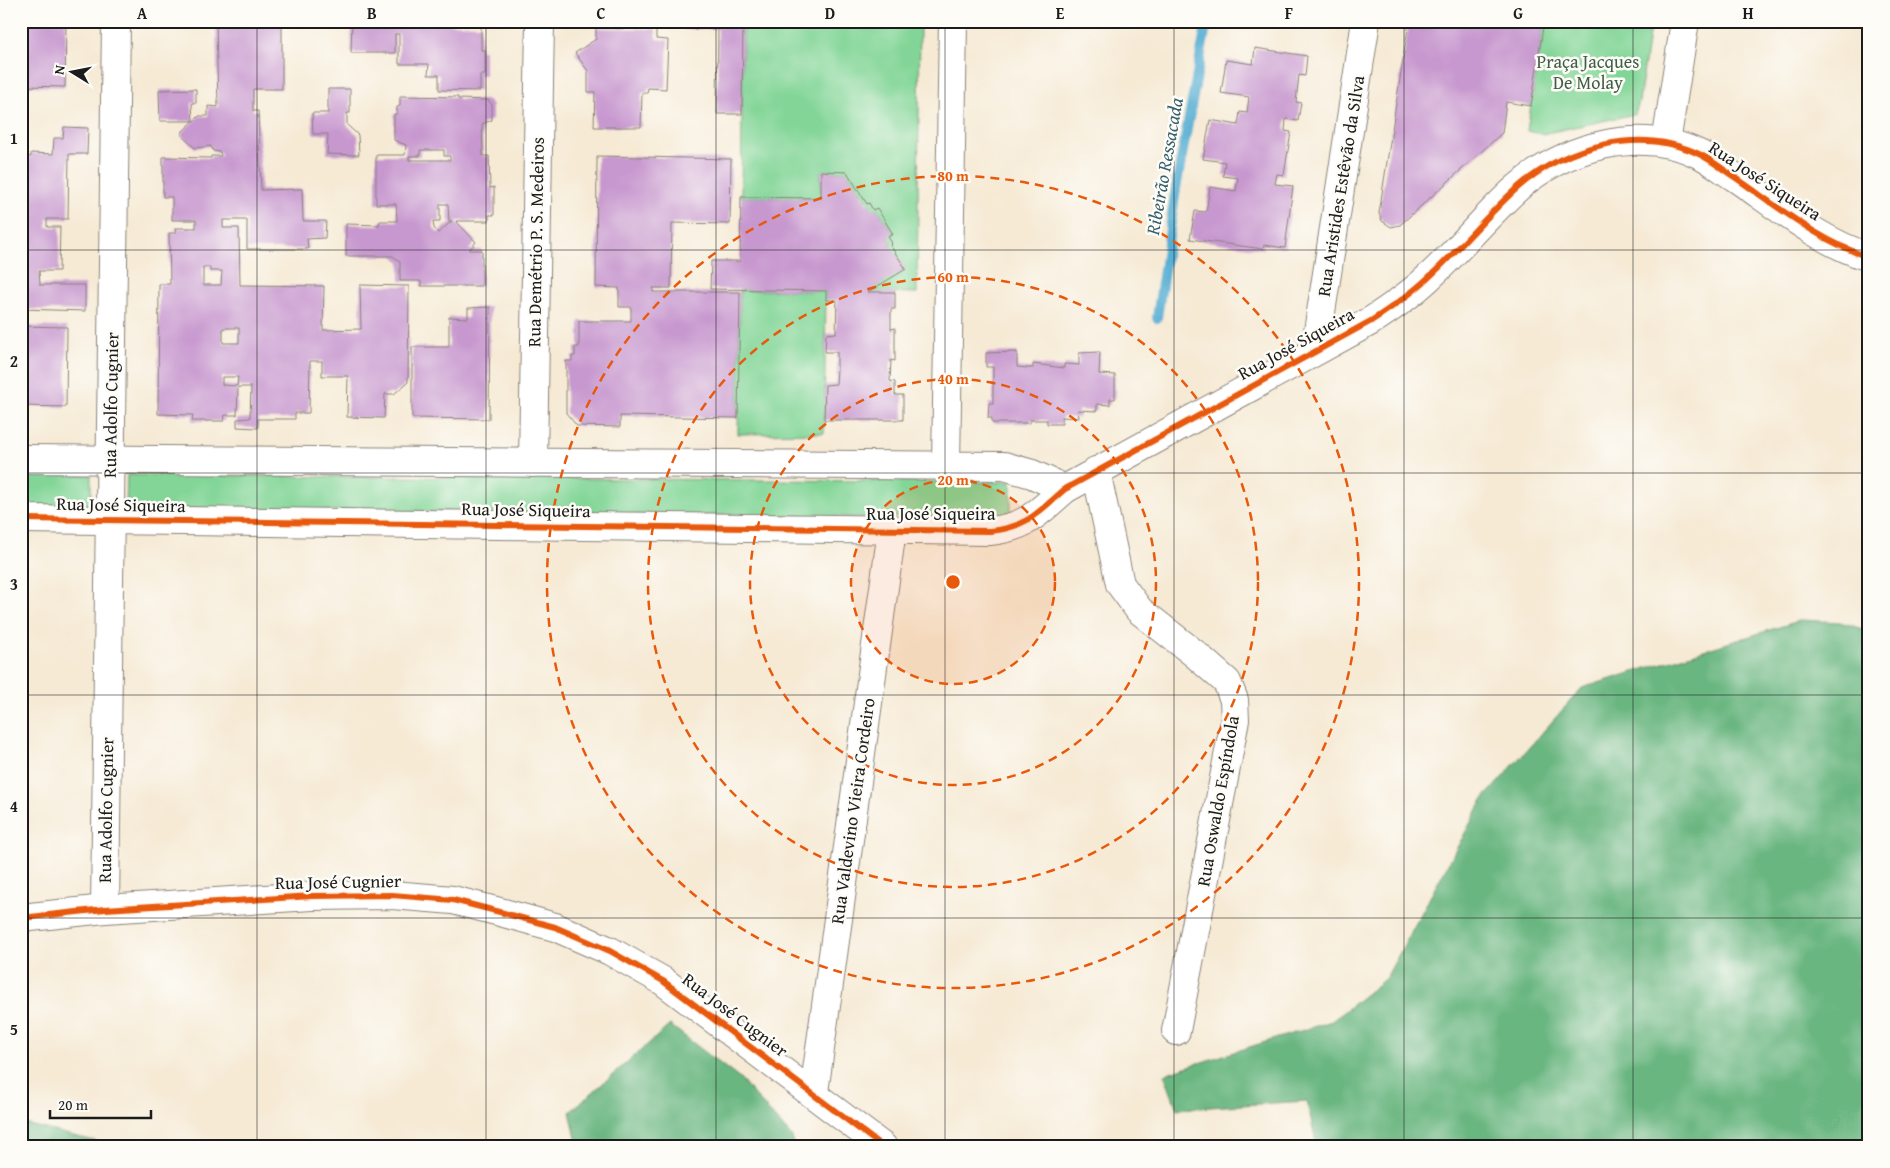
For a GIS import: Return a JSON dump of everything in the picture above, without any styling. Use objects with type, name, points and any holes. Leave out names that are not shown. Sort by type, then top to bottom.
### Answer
[{"type":"street","name":"Rua Adolfo Cugnier","points":[[105,909],[116,21]]},
{"type":"street","name":"Rua Demétrio P. S. Medeiros","points":[[533,463],[540,21]]},
{"type":"street","points":[[946,466],[953,21]]},
{"type":"street","name":"Rua Aristides Estêvão da Silva","points":[[1315,351],[1366,21]]},
{"type":"street","points":[[1666,143],[1685,21]]},
{"type":"street","name":"Rua José Siqueira","points":[[21,519],[990,531],[1012,528],[1033,517],[1064,489],[1400,303],[1429,278],[1516,189],[1544,168],[1583,150],[1626,140],[1666,143],[1702,156],[1816,232],[1869,257]]},
{"type":"street","points":[[21,459],[1004,466],[1032,474],[1064,489]]},
{"type":"street","name":"Rua Oswaldo Espíndola","points":[[1096,471],[1120,584],[1139,610],[1196,654],[1226,682],[1234,700],[1235,720],[1176,1031]]},
{"type":"street","name":"Rua Valdevino Vieira Cordeiro","points":[[814,1092],[892,530]]},
{"type":"street","name":"Rua José Cugnier","points":[[21,918],[105,909],[312,896],[392,895],[452,900],[555,927],[610,951],[664,981],[814,1092],[883,1147]]},
{"type":"green space","points":[[743,21],[920,21],[917,293],[868,292],[905,269],[890,245],[892,243],[888,237],[893,233],[877,208],[873,210],[847,172],[821,171],[821,198],[741,197]]},
{"type":"green space","name":"Praça Jacques De Molay","points":[[1544,21],[1651,21],[1639,102],[1635,114],[1542,134],[1527,131]]},
{"type":"green space","points":[[740,290],[826,291],[824,433],[738,434]]},
{"type":"green space","points":[[21,474],[91,475],[91,507],[21,506]]},
{"type":"green space","points":[[127,475],[1011,482],[1011,519],[126,508]]},
{"type":"green space","points":[[1802,620],[1840,622],[1869,631],[1869,1147],[1317,1147],[1307,1101],[1177,1109],[1164,1074],[1332,1021],[1386,978],[1484,798],[1582,688]]},
{"type":"green space","points":[[670,1025],[740,1079],[792,1137],[793,1147],[578,1147],[570,1112]]},
{"type":"green space","points":[[21,1123],[119,1147],[21,1147]]},
{"type":"building","points":[[25,21],[66,22],[65,87],[25,86],[25,82],[21,82],[21,25],[25,25]]},
{"type":"building","points":[[216,21],[282,22],[282,89],[253,89],[253,111],[258,111],[261,190],[302,189],[303,221],[326,221],[325,238],[307,239],[308,249],[247,249],[247,220],[223,220],[223,228],[239,228],[240,285],[324,286],[323,330],[361,329],[360,285],[409,286],[408,382],[394,394],[385,394],[384,418],[347,417],[348,376],[322,376],[322,361],[310,361],[309,413],[295,413],[295,419],[258,419],[258,428],[237,427],[237,419],[250,418],[251,387],[238,387],[237,415],[225,415],[224,421],[192,421],[193,415],[158,414],[159,284],[170,284],[169,233],[176,233],[175,228],[196,228],[196,220],[172,220],[172,197],[163,197],[163,157],[211,158],[211,156],[221,156],[220,152],[213,151],[211,146],[195,148],[182,136],[182,132],[199,116],[208,116],[208,106],[218,107]],"holes":[[[203,267],[210,267],[210,271],[222,271],[221,285],[203,285]],[[223,328],[239,328],[239,343],[223,343]],[[222,377],[238,377],[237,386],[222,385]]]},
{"type":"building","points":[[352,21],[481,25],[481,50],[485,50],[485,75],[480,75],[480,91],[439,90],[439,75],[428,75],[429,64],[399,64],[399,34],[395,34],[395,53],[351,53]]},
{"type":"building","points":[[593,21],[671,21],[671,25],[593,26]]},
{"type":"building","points":[[677,21],[743,21],[742,114],[717,114],[718,29],[677,29]]},
{"type":"building","points":[[1409,21],[1544,21],[1531,106],[1506,102],[1502,133],[1400,225],[1391,227],[1382,221],[1379,213]]},
{"type":"building","points":[[596,28],[656,29],[656,39],[668,40],[666,89],[648,88],[647,93],[642,93],[641,127],[594,127],[595,92],[588,92],[588,71],[575,53],[596,39]]},
{"type":"building","points":[[1255,48],[1307,56],[1305,76],[1299,75],[1296,102],[1301,103],[1298,121],[1286,119],[1285,131],[1291,132],[1284,175],[1277,174],[1275,184],[1293,186],[1285,248],[1264,245],[1263,249],[1190,239],[1195,211],[1206,212],[1210,187],[1236,191],[1238,178],[1223,176],[1225,162],[1203,159],[1210,120],[1238,125],[1240,112],[1247,113],[1249,97],[1221,93],[1226,60],[1253,64]]},
{"type":"building","points":[[196,89],[196,103],[192,103],[193,121],[160,121],[159,90]]},
{"type":"building","points":[[328,89],[350,89],[350,113],[347,113],[347,125],[358,135],[359,155],[327,154],[328,134],[313,134],[312,113],[328,113]]},
{"type":"building","points":[[400,96],[458,97],[458,99],[488,100],[492,105],[492,120],[482,124],[483,156],[489,156],[490,188],[494,187],[494,215],[489,215],[489,221],[456,221],[476,242],[469,250],[482,250],[482,286],[421,286],[421,281],[400,281],[400,262],[393,256],[346,256],[346,224],[379,225],[380,221],[397,221],[396,204],[376,204],[376,155],[405,155],[406,145],[394,140],[394,114],[397,114],[397,107],[400,106]],"holes":[[[420,150],[444,150],[444,156],[450,156],[450,160],[409,160],[409,156],[420,156]],[[440,204],[448,204],[449,221],[452,221],[438,233],[434,228],[433,221],[440,221]]]},
{"type":"building","points":[[64,127],[88,128],[87,154],[69,154],[68,219],[47,219],[47,227],[60,227],[59,271],[39,271],[40,285],[85,285],[85,311],[21,309],[21,156],[31,157],[31,153],[53,154],[54,138],[63,138]]},
{"type":"building","points":[[597,156],[731,159],[730,224],[672,223],[671,288],[653,288],[653,292],[740,292],[738,418],[620,416],[620,427],[577,426],[566,413],[566,361],[572,361],[572,356],[575,356],[575,347],[579,347],[579,321],[631,321],[631,307],[619,307],[619,288],[596,287]]},
{"type":"building","points":[[821,171],[847,172],[867,204],[869,203],[873,210],[877,208],[893,234],[888,237],[892,243],[890,245],[906,269],[868,292],[895,292],[895,309],[891,309],[891,329],[895,328],[895,361],[891,360],[890,381],[895,382],[895,395],[903,395],[903,420],[824,420],[825,385],[836,384],[837,368],[837,352],[825,352],[826,334],[836,333],[837,300],[826,300],[826,291],[710,289],[711,261],[740,261],[741,197],[821,198]]},
{"type":"building","points":[[490,307],[489,419],[412,418],[412,347],[449,347],[449,317],[468,318],[468,308]]},
{"type":"building","points":[[21,326],[67,327],[66,407],[21,406]]},
{"type":"building","points":[[1017,352],[1017,367],[1033,368],[1033,364],[1064,368],[1064,364],[1079,365],[1079,353],[1100,352],[1099,374],[1115,375],[1115,399],[1110,399],[1110,405],[1097,404],[1097,411],[1078,410],[1079,418],[1062,417],[1062,424],[1047,424],[1047,420],[1030,420],[1030,423],[992,423],[992,418],[988,418],[989,403],[993,403],[993,367],[986,367],[986,353]]},
{"type":"waterway","name":"Ribeirão Ressacada","points":[[1157,318],[1176,188],[1207,21]]},
{"type":"cycle path","points":[[21,519],[990,531],[1003,529],[1031,518],[1065,489],[1371,321],[1421,284],[1516,189],[1536,174],[1557,161],[1580,151],[1629,141],[1678,146],[1701,155],[1816,233],[1869,257]]},
{"type":"cycle path","points":[[21,918],[105,909],[312,896],[392,895],[453,900],[500,912],[555,927],[610,951],[663,981],[883,1147]]}]
